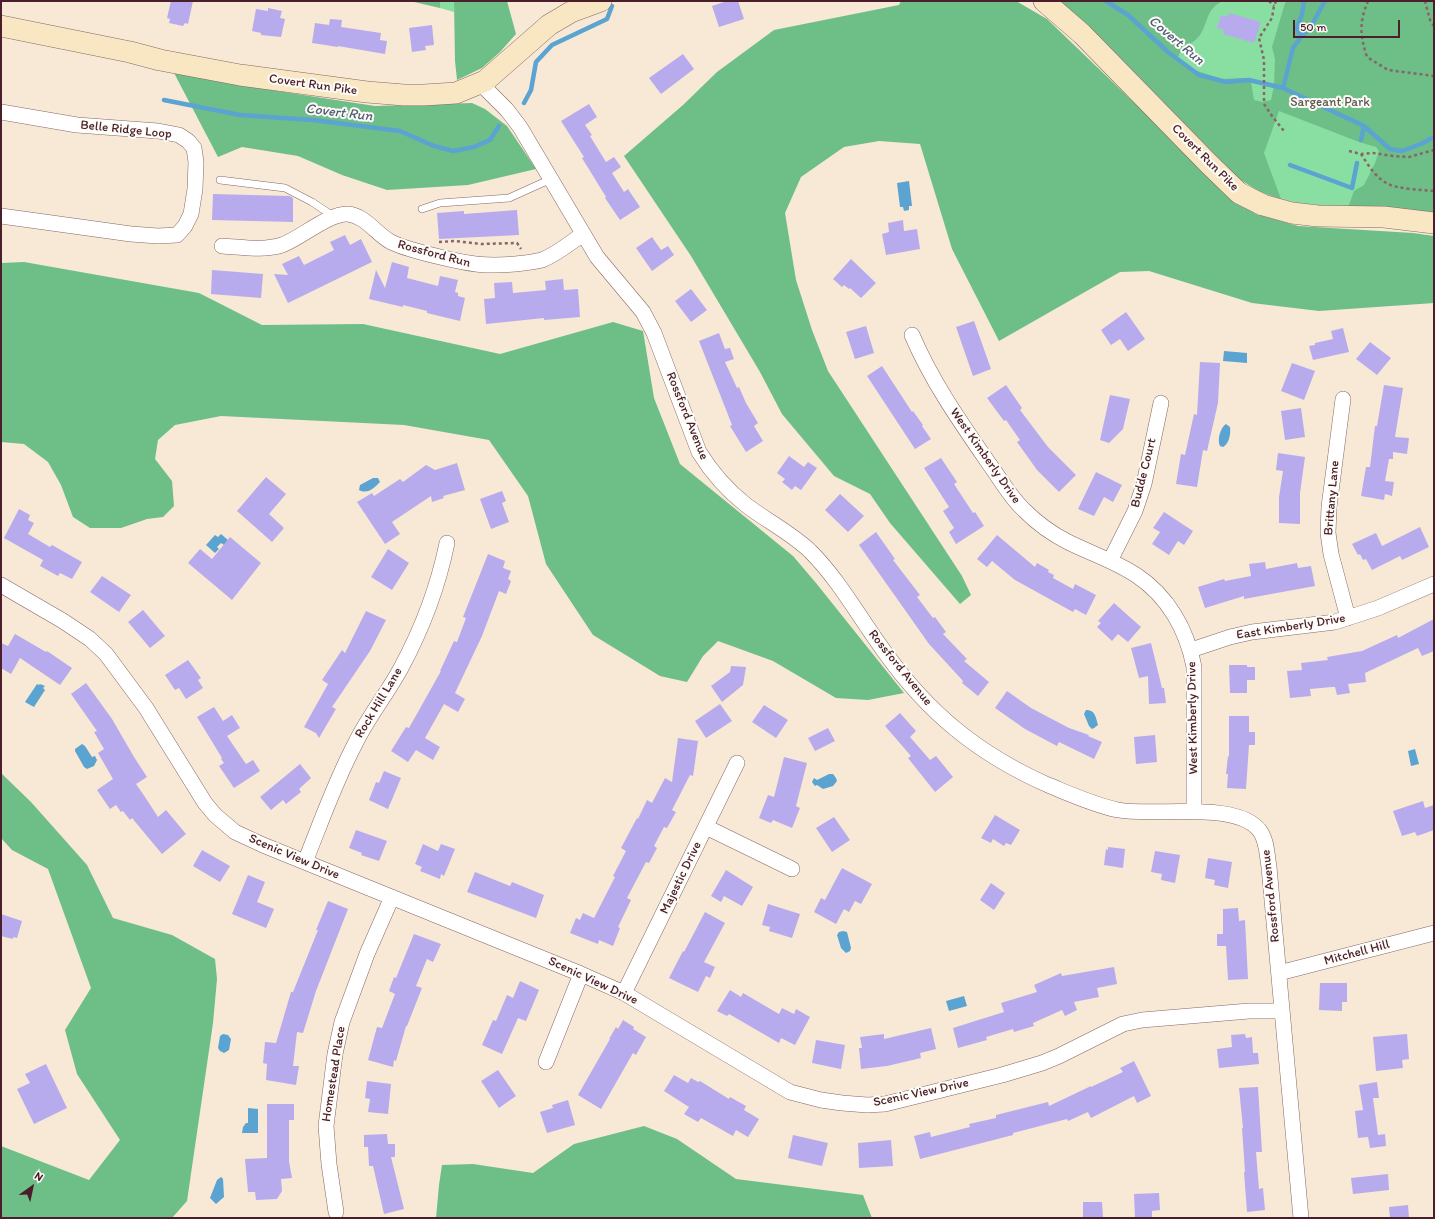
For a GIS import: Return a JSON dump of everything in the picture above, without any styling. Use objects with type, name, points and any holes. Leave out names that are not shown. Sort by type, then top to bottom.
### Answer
[{"type":"street","name":"Covert Run Pike","points":[[1,26],[130,52],[193,67],[295,83],[404,95],[456,93],[485,82],[549,25],[571,12],[601,1]]},
{"type":"street","name":"Covert Run Pike","points":[[1044,1],[1082,34],[1209,164],[1240,193],[1263,205],[1292,213],[1318,216],[1384,217],[1434,223]]},
{"type":"street","name":"Rossford Avenue","points":[[480,83],[507,110],[520,127],[597,257],[643,312],[657,340],[699,452],[708,467],[718,480],[746,505],[799,541],[810,551],[839,584],[885,652],[918,695],[950,725],[992,756],[1024,774],[1069,794],[1119,810],[1162,812],[1194,811],[1239,817],[1254,825],[1262,835],[1269,867],[1301,1218]]},
{"type":"street","name":"Belle Ridge Loop","points":[[1,112],[77,125],[158,131],[179,135],[188,141],[194,148],[196,162],[195,189],[191,214],[185,226],[177,235],[158,236],[131,234],[1,216]]},
{"type":"street","name":"Rossford Run","points":[[222,246],[266,249],[284,244],[333,216],[347,214],[357,217],[388,240],[403,248],[479,265],[494,266],[541,260],[553,255],[584,234]]},
{"type":"street","name":"West Kimberly Drive","points":[[912,335],[921,357],[943,395],[1022,509],[1051,532],[1067,542],[1110,561],[1136,575],[1154,589],[1169,607],[1184,633],[1194,667],[1194,811]]},
{"type":"street","name":"Brittany Lane","points":[[1343,399],[1329,507],[1328,533],[1331,554],[1348,618]]},
{"type":"street","name":"Budde Court","points":[[1110,561],[1135,511],[1144,484],[1161,403]]},
{"type":"street","name":"Rock Hill Lane","points":[[306,862],[340,776],[355,743],[401,667],[418,634],[432,600],[447,543]]},
{"type":"street","name":"East Kimberly Drive","points":[[1190,650],[1230,637],[1252,632],[1335,622],[1378,608],[1434,584]]},
{"type":"street","name":"Scenic View Drive","points":[[1,585],[63,621],[90,639],[106,654],[118,668],[146,708],[202,799],[215,815],[235,832],[624,993],[790,1092],[821,1100],[842,1103],[867,1105],[885,1104],[1026,1068],[1059,1056],[1107,1031],[1129,1023],[1142,1020],[1249,1011],[1282,1011]]},
{"type":"street","name":"Majestic Drive","points":[[624,993],[737,764]]},
{"type":"street","points":[[706,827],[792,869]]},
{"type":"street","name":"Homestead Place","points":[[336,1212],[329,1164],[326,1126],[335,1054],[342,1022],[367,954],[392,897]]},
{"type":"street","name":"Mitchell Hill","points":[[1279,973],[1434,933]]},
{"type":"street","points":[[546,1062],[581,974]]},
{"type":"lane","points":[[220,180],[285,188],[307,199],[333,216]]},
{"type":"lane","points":[[422,210],[440,203],[509,198],[551,180]]},
{"type":"path","points":[[1269,1],[1274,6]]},
{"type":"path","points":[[1276,1],[1272,18],[1259,38],[1264,60],[1264,104],[1284,131]]},
{"type":"path","points":[[1368,1],[1362,14],[1361,40],[1367,57],[1388,70],[1434,76]]},
{"type":"path","points":[[1424,1],[1430,20],[1434,26]]},
{"type":"path","points":[[1349,151],[1361,154],[1373,152],[1393,156],[1409,157],[1434,150]]},
{"type":"path","points":[[1361,154],[1378,178],[1388,184],[1416,190],[1434,191]]},
{"type":"path","points":[[427,254],[434,244],[441,241],[481,244],[517,243],[529,262]]},
{"type":"green space","points":[[410,1],[440,1],[440,8]]},
{"type":"green space","points":[[440,1],[454,1],[454,12],[440,8]]},
{"type":"green space","points":[[454,1],[507,1],[516,34],[500,52],[482,68],[457,80],[455,61]]},
{"type":"green space","points":[[901,1],[1016,1],[1047,19],[1237,201],[1256,214],[1298,226],[1413,233],[1434,236],[1434,303],[1319,311],[1252,303],[1149,271],[1120,272],[999,341],[952,249],[920,144],[879,141],[844,147],[801,177],[785,213],[796,280],[812,330],[828,371],[962,576],[971,595],[960,604],[890,523],[870,494],[834,476],[782,414],[760,372],[691,256],[624,156],[683,105],[717,72],[774,30],[899,5]]},
{"type":"green space","name":"Sargeant Park","points":[[1058,1],[1434,1],[1434,216],[1297,203],[1260,192],[1238,178],[1101,38]]},
{"type":"green space","name":"Sargeant Park","points":[[1058,1],[1222,1],[1210,12],[1200,35],[1182,51],[1178,57],[1194,70],[1222,79],[1243,78],[1251,82],[1254,100],[1262,102],[1271,100],[1274,86],[1275,59],[1272,47],[1285,3],[1288,1],[1434,1],[1434,216],[1344,208],[1349,205],[1354,191],[1364,185],[1379,151],[1376,147],[1359,142],[1279,111],[1264,153],[1281,199],[1260,192],[1238,178],[1101,38]]},
{"type":"green space","points":[[173,71],[277,91],[375,106],[472,103],[485,109],[507,126],[536,169],[468,185],[387,190],[342,175],[298,156],[242,147],[218,157]]},
{"type":"green space","points":[[24,262],[199,293],[262,325],[363,324],[500,354],[613,322],[643,331],[654,398],[680,464],[793,556],[904,693],[868,700],[836,698],[773,661],[718,641],[703,656],[687,682],[660,676],[593,635],[546,564],[528,496],[489,440],[404,425],[221,416],[175,425],[158,440],[155,459],[172,481],[174,506],[163,517],[147,519],[121,528],[90,528],[73,517],[61,485],[48,462],[24,444],[1,442],[1,263]]},
{"type":"green space","points":[[1,773],[31,802],[87,865],[113,918],[172,935],[215,959],[217,979],[213,1023],[187,1201],[172,1218],[1,1218],[1,1146],[89,1180],[120,1140],[77,1074],[65,1030],[91,988],[48,869],[12,850],[1,838]]},
{"type":"green space","points":[[644,1126],[677,1139],[736,1179],[863,1195],[872,1218],[436,1218],[442,1165],[473,1164],[533,1173],[574,1144]]},
{"type":"water","points":[[909,181],[912,206],[909,206],[909,210],[904,211],[903,207],[900,207],[897,183]]},
{"type":"water","points":[[1224,351],[1247,353],[1247,363],[1223,361]]},
{"type":"water","points":[[1226,424],[1230,427],[1230,436],[1227,444],[1223,447],[1220,446],[1219,437],[1222,428]]},
{"type":"water","points":[[373,478],[378,478],[380,482],[374,488],[365,492],[359,490],[360,485]]},
{"type":"water","points":[[221,534],[228,540],[224,545],[221,543],[217,547],[219,549],[215,553],[206,545],[215,535],[218,537]]},
{"type":"water","points":[[37,684],[45,686],[43,688],[45,690],[34,707],[25,702]]},
{"type":"water","points":[[1086,710],[1093,712],[1097,720],[1098,725],[1092,729],[1089,726],[1084,714]]},
{"type":"water","points":[[82,744],[92,757],[95,756],[97,760],[94,766],[87,769],[84,767],[75,751],[75,749]]},
{"type":"water","points":[[1415,749],[1419,764],[1411,766],[1408,751]]},
{"type":"water","points":[[829,774],[833,774],[837,781],[833,786],[823,789],[817,785],[815,786],[812,782],[814,778],[817,780]]},
{"type":"water","points":[[839,932],[847,932],[851,948],[850,951],[846,953],[841,948],[837,935]]},
{"type":"water","points":[[964,996],[967,1006],[949,1011],[946,1001]]},
{"type":"water","points":[[223,1034],[228,1035],[231,1039],[229,1050],[224,1053],[218,1048],[220,1036]]},
{"type":"water","points":[[248,1108],[258,1109],[258,1133],[242,1133],[243,1127],[246,1123],[248,1123]]},
{"type":"water","points":[[221,1177],[223,1179],[224,1197],[216,1204],[210,1198],[217,1180]]},
{"type":"building","points":[[171,1],[193,1],[188,24],[185,23],[183,26],[169,23],[170,19],[167,18]]},
{"type":"building","points":[[727,1],[738,1],[744,19],[719,27],[712,6]]},
{"type":"building","points":[[268,8],[282,11],[280,18],[285,19],[281,37],[261,35],[261,33],[252,31],[256,9],[268,11]]},
{"type":"building","points":[[1229,13],[1261,22],[1254,43],[1223,34],[1224,30],[1217,28],[1221,15],[1228,17]]},
{"type":"building","points":[[330,19],[342,20],[341,27],[381,33],[380,40],[387,41],[385,54],[312,43],[315,23],[329,25]]},
{"type":"building","points":[[432,25],[434,45],[425,46],[426,50],[412,52],[409,28]]},
{"type":"building","points":[[683,54],[694,69],[661,94],[649,78]]},
{"type":"building","points":[[589,104],[597,117],[585,125],[592,135],[590,136],[606,162],[614,157],[621,167],[612,173],[624,192],[628,189],[640,207],[620,220],[605,198],[606,197],[582,158],[584,157],[561,121]]},
{"type":"building","points":[[213,194],[290,196],[293,198],[293,222],[212,220]]},
{"type":"building","points":[[517,210],[519,235],[439,239],[437,213],[464,211],[464,214]]},
{"type":"building","points":[[903,220],[904,231],[917,229],[920,249],[886,255],[882,234],[889,232],[888,223]]},
{"type":"building","points":[[345,235],[350,245],[361,239],[372,262],[288,303],[274,274],[288,275],[282,264],[299,256],[304,265],[334,250],[330,242]]},
{"type":"building","points":[[652,237],[661,250],[668,246],[674,255],[652,271],[636,248]]},
{"type":"building","points":[[851,259],[876,283],[861,298],[850,288],[849,289],[844,285],[842,287],[833,279]]},
{"type":"building","points":[[392,262],[409,267],[407,278],[438,286],[440,276],[458,280],[455,292],[458,293],[458,296],[465,298],[460,321],[427,313],[427,311],[403,305],[403,307],[369,299],[376,270],[385,288]]},
{"type":"building","points":[[212,270],[263,274],[261,298],[211,294]]},
{"type":"building","points":[[563,279],[564,290],[578,289],[580,317],[544,320],[544,318],[486,324],[484,299],[495,298],[494,283],[512,282],[513,293],[546,290],[545,281]]},
{"type":"building","points":[[691,289],[707,310],[691,322],[675,301]]},
{"type":"building","points":[[1126,312],[1145,339],[1128,351],[1120,339],[1111,345],[1101,330]]},
{"type":"building","points":[[974,321],[991,369],[973,376],[956,327]]},
{"type":"building","points":[[866,326],[874,353],[855,359],[846,332]]},
{"type":"building","points":[[1343,328],[1349,352],[1313,360],[1309,346],[1333,339],[1331,331]]},
{"type":"building","points":[[719,333],[725,349],[730,348],[734,359],[725,362],[737,388],[739,387],[746,403],[758,423],[754,426],[763,441],[746,452],[730,426],[732,425],[699,341]]},
{"type":"building","points":[[1370,342],[1391,358],[1377,375],[1356,359]]},
{"type":"building","points":[[1200,362],[1220,363],[1218,403],[1207,451],[1203,450],[1197,487],[1176,484],[1181,454],[1185,455],[1194,414],[1197,415]]},
{"type":"building","points":[[1292,363],[1315,371],[1304,400],[1281,391]]},
{"type":"building","points":[[882,366],[931,439],[915,449],[867,376]]},
{"type":"building","points":[[1006,385],[1022,408],[1020,410],[1048,447],[1076,475],[1059,492],[1037,470],[1017,442],[1020,440],[1006,420],[1004,421],[987,398]]},
{"type":"building","points":[[1384,385],[1403,388],[1395,437],[1409,438],[1407,454],[1393,452],[1393,459],[1389,459],[1385,481],[1394,482],[1392,496],[1385,494],[1384,500],[1361,496],[1366,467],[1370,467],[1375,426],[1377,426]]},
{"type":"building","points":[[1110,395],[1130,399],[1123,429],[1109,443],[1100,440]]},
{"type":"building","points":[[1301,408],[1305,437],[1285,440],[1281,411]]},
{"type":"building","points":[[1278,453],[1305,457],[1300,493],[1300,524],[1279,523],[1279,497],[1283,471],[1276,470]]},
{"type":"building","points":[[789,456],[804,467],[808,462],[817,468],[801,490],[795,486],[792,490],[782,482],[785,479],[777,473]]},
{"type":"building","points":[[941,458],[957,482],[954,484],[973,513],[975,512],[984,526],[956,544],[949,532],[954,528],[943,511],[949,507],[924,468]]},
{"type":"building","points":[[457,463],[465,490],[443,496],[444,498],[432,502],[431,496],[392,522],[400,534],[385,544],[357,502],[372,493],[374,496],[400,479],[403,482],[426,465],[435,470]]},
{"type":"building","points":[[1096,472],[1122,485],[1113,502],[1104,497],[1094,516],[1078,509]]},
{"type":"building","points":[[266,477],[286,494],[269,514],[284,528],[272,542],[237,511]]},
{"type":"building","points":[[502,491],[506,501],[502,503],[509,522],[491,529],[480,499]]},
{"type":"building","points":[[840,494],[864,516],[848,532],[825,510]]},
{"type":"building","points":[[19,509],[30,515],[28,520],[34,523],[28,534],[50,547],[52,545],[82,562],[72,579],[60,573],[58,576],[40,566],[43,560],[4,538]]},
{"type":"building","points":[[1164,512],[1193,531],[1184,545],[1178,541],[1169,555],[1152,544],[1160,532],[1153,528]]},
{"type":"building","points":[[1420,527],[1429,547],[1402,560],[1400,556],[1372,570],[1366,559],[1363,560],[1360,554],[1358,555],[1352,544],[1376,533],[1382,546]]},
{"type":"building","points":[[876,532],[895,559],[893,560],[920,595],[917,597],[946,632],[943,634],[967,659],[964,661],[989,682],[978,696],[962,683],[963,681],[929,644],[859,545]]},
{"type":"building","points":[[997,535],[1035,567],[1037,563],[1049,570],[1048,572],[1054,575],[1053,578],[1073,589],[1075,584],[1096,595],[1086,615],[1075,609],[1073,612],[1015,580],[992,561],[987,567],[977,559]]},
{"type":"building","points":[[230,537],[261,563],[232,600],[188,563],[200,549],[212,559]]},
{"type":"building","points":[[388,549],[409,563],[392,590],[371,577]]},
{"type":"building","points":[[488,554],[505,561],[503,568],[511,571],[508,579],[511,581],[506,594],[499,591],[482,636],[455,693],[465,699],[458,712],[444,704],[425,738],[440,747],[433,760],[416,750],[408,762],[391,751],[406,727],[409,728],[441,671],[454,641],[457,642],[466,618],[463,617]]},
{"type":"building","points":[[1265,562],[1266,569],[1297,563],[1298,568],[1311,566],[1315,586],[1244,599],[1244,596],[1205,608],[1198,587],[1224,579],[1225,581],[1251,576],[1249,564]]},
{"type":"building","points":[[102,576],[131,595],[119,612],[90,592]]},
{"type":"building","points":[[1114,603],[1141,627],[1128,642],[1118,634],[1112,641],[1097,627],[1101,623],[1098,621]]},
{"type":"building","points":[[143,610],[165,636],[150,648],[128,622]]},
{"type":"building","points":[[366,611],[386,620],[370,651],[332,707],[336,709],[319,738],[316,733],[304,727],[328,684],[322,680],[342,650],[345,653]]},
{"type":"building","points":[[1434,619],[1434,651],[1422,656],[1418,648],[1365,673],[1366,682],[1348,684],[1350,693],[1337,695],[1335,687],[1332,687],[1310,689],[1311,696],[1290,698],[1287,671],[1302,670],[1301,663],[1328,660],[1327,657],[1362,651],[1397,635],[1398,638]]},
{"type":"building","points":[[15,634],[46,652],[47,651],[72,668],[60,685],[20,658],[11,674],[1,668],[1,643],[8,646]]},
{"type":"building","points":[[1151,643],[1162,688],[1164,688],[1166,703],[1149,704],[1148,676],[1139,678],[1131,648]]},
{"type":"building","points":[[188,660],[201,678],[198,680],[203,688],[186,699],[179,688],[175,690],[165,675]]},
{"type":"building","points":[[1229,665],[1247,665],[1247,667],[1255,667],[1255,680],[1247,680],[1247,693],[1230,693]]},
{"type":"building","points":[[731,666],[746,667],[743,685],[722,702],[711,686],[730,672]]},
{"type":"building","points":[[86,683],[112,719],[147,777],[136,784],[158,817],[166,810],[186,834],[162,854],[132,818],[130,820],[116,805],[110,809],[97,790],[113,779],[98,753],[104,749],[94,732],[97,731],[71,694]]},
{"type":"building","points":[[1007,691],[1031,708],[1069,728],[1089,735],[1088,736],[1102,742],[1094,759],[1059,742],[1057,746],[1025,729],[995,708]]},
{"type":"building","points":[[720,704],[732,721],[706,738],[695,721]]},
{"type":"building","points":[[764,705],[788,720],[776,738],[752,722]]},
{"type":"building","points":[[214,707],[223,721],[232,715],[240,728],[227,736],[246,764],[253,760],[260,771],[234,788],[219,766],[224,763],[221,759],[222,758],[197,717]]},
{"type":"building","points":[[900,713],[916,731],[910,737],[930,760],[936,756],[953,777],[935,792],[908,758],[911,756],[885,726]]},
{"type":"building","points":[[1229,716],[1249,716],[1249,732],[1255,732],[1255,745],[1249,745],[1246,789],[1227,788],[1228,774],[1226,774],[1228,756],[1229,757]]},
{"type":"building","points":[[828,728],[835,741],[815,751],[808,738]]},
{"type":"building","points":[[1155,735],[1157,762],[1136,764],[1134,737]]},
{"type":"building","points":[[678,738],[698,741],[693,776],[690,775],[672,810],[676,812],[667,828],[664,827],[654,846],[657,848],[649,863],[646,862],[627,898],[631,900],[618,927],[620,928],[613,946],[599,940],[598,944],[570,933],[576,918],[580,920],[583,913],[594,918],[615,877],[613,876],[626,851],[621,848],[647,800],[652,803],[665,778],[672,782]]},
{"type":"building","points":[[784,757],[807,763],[796,806],[800,808],[792,828],[773,820],[771,823],[759,818],[768,795],[774,797]]},
{"type":"building","points":[[300,764],[311,778],[299,789],[301,792],[286,804],[283,800],[271,810],[260,797]]},
{"type":"building","points":[[384,771],[401,778],[388,809],[369,800],[376,782],[379,783]]},
{"type":"building","points":[[1423,801],[1425,808],[1434,805],[1434,830],[1417,836],[1415,832],[1402,836],[1393,811]]},
{"type":"building","points":[[995,815],[1020,830],[1011,845],[1006,843],[1004,846],[993,839],[991,843],[981,838]]},
{"type":"building","points":[[834,817],[850,840],[832,852],[816,828]]},
{"type":"building","points":[[356,830],[387,841],[379,861],[361,855],[362,853],[349,848]]},
{"type":"building","points":[[423,844],[438,851],[441,844],[455,849],[444,876],[441,874],[440,879],[420,871],[422,867],[415,864]]},
{"type":"building","points":[[1108,847],[1125,849],[1123,868],[1104,865],[1106,849],[1108,850]]},
{"type":"building","points":[[202,850],[230,866],[220,882],[193,866]]},
{"type":"building","points":[[1155,851],[1180,855],[1175,883],[1161,880],[1162,874],[1151,872]]},
{"type":"building","points":[[1208,858],[1232,862],[1228,888],[1214,885],[1215,880],[1205,878]]},
{"type":"building","points":[[842,868],[872,884],[861,904],[855,901],[849,912],[844,909],[836,924],[814,912],[821,898],[825,900]]},
{"type":"building","points":[[726,870],[753,887],[742,906],[724,896],[721,902],[711,896]]},
{"type":"building","points":[[475,872],[510,886],[512,882],[544,895],[536,918],[467,892]]},
{"type":"building","points":[[248,875],[265,882],[257,902],[274,909],[266,928],[232,914]]},
{"type":"building","points":[[991,883],[1005,893],[994,910],[980,900]]},
{"type":"building","points":[[328,901],[348,909],[316,991],[303,1033],[297,1032],[293,1066],[299,1066],[296,1085],[266,1080],[267,1064],[263,1063],[265,1042],[276,1043],[291,992],[293,992]]},
{"type":"building","points":[[768,904],[800,914],[792,938],[769,931],[770,927],[762,925]]},
{"type":"building","points":[[1238,908],[1239,921],[1245,920],[1248,979],[1228,980],[1226,946],[1217,946],[1217,934],[1223,934],[1223,909]]},
{"type":"building","points":[[705,912],[725,923],[704,962],[715,967],[710,978],[706,976],[698,992],[669,978]]},
{"type":"building","points":[[1,914],[22,921],[17,938],[13,937],[13,939],[1,936]]},
{"type":"building","points":[[414,934],[441,944],[433,962],[427,959],[416,986],[422,988],[406,1026],[393,1067],[368,1060],[377,1027],[382,1028],[395,994],[389,991],[394,977],[396,978]]},
{"type":"building","points":[[1114,967],[1117,984],[1097,988],[1099,997],[1074,1002],[1077,1010],[1065,1016],[1062,1010],[1033,1023],[1034,1026],[1014,1032],[1013,1029],[986,1037],[987,1040],[958,1048],[953,1028],[1004,1012],[1001,1003],[1037,992],[1034,985],[1061,973],[1062,976]]},
{"type":"building","points":[[520,981],[539,990],[526,1021],[518,1018],[502,1054],[482,1045],[493,1020],[496,1021],[507,995],[513,998]]},
{"type":"building","points":[[1320,983],[1347,983],[1347,1002],[1342,1002],[1342,1011],[1319,1010]]},
{"type":"building","points":[[730,990],[741,997],[743,993],[779,1014],[782,1008],[794,1014],[796,1009],[810,1017],[795,1045],[781,1038],[779,1043],[729,1014],[727,1016],[717,1011]]},
{"type":"building","points":[[623,1020],[634,1027],[633,1029],[646,1037],[636,1055],[633,1053],[601,1109],[578,1095],[616,1027],[618,1029]]},
{"type":"building","points":[[931,1028],[936,1049],[920,1053],[921,1058],[887,1066],[861,1069],[859,1048],[862,1048],[860,1037],[884,1034],[884,1039]]},
{"type":"building","points":[[1245,1034],[1246,1038],[1252,1037],[1253,1053],[1258,1053],[1259,1064],[1219,1068],[1217,1049],[1232,1047],[1231,1035]]},
{"type":"building","points":[[1407,1034],[1409,1059],[1402,1060],[1403,1068],[1376,1071],[1373,1037]]},
{"type":"building","points":[[816,1040],[845,1045],[841,1069],[812,1063]]},
{"type":"building","points":[[1134,1061],[1151,1096],[1137,1103],[1134,1096],[1091,1118],[1088,1112],[1068,1121],[1067,1119],[1013,1133],[1013,1135],[920,1159],[914,1136],[930,1132],[931,1137],[970,1127],[969,1124],[996,1118],[996,1115],[1048,1102],[1049,1106],[1123,1072],[1120,1068]]},
{"type":"building","points":[[46,1064],[67,1108],[34,1124],[17,1089],[30,1083],[25,1074]]},
{"type":"building","points":[[498,1070],[516,1096],[499,1108],[481,1081]]},
{"type":"building","points":[[674,1075],[688,1083],[691,1078],[698,1082],[700,1081],[729,1099],[730,1097],[746,1106],[744,1110],[759,1119],[748,1137],[736,1130],[733,1136],[701,1118],[698,1122],[684,1114],[689,1107],[664,1091]]},
{"type":"building","points":[[367,1081],[391,1084],[388,1114],[368,1112],[370,1099],[365,1098]]},
{"type":"building","points":[[1377,1082],[1379,1098],[1373,1098],[1378,1135],[1385,1134],[1386,1146],[1370,1148],[1368,1137],[1358,1138],[1355,1111],[1363,1110],[1359,1085]]},
{"type":"building","points":[[1258,1087],[1262,1152],[1256,1152],[1259,1189],[1263,1188],[1265,1210],[1247,1212],[1243,1128],[1239,1088]]},
{"type":"building","points":[[568,1100],[575,1125],[547,1133],[540,1112],[553,1108],[552,1105]]},
{"type":"building","points":[[267,1104],[294,1104],[294,1120],[289,1120],[289,1161],[292,1178],[281,1179],[282,1191],[277,1199],[256,1200],[255,1192],[248,1192],[245,1159],[267,1158]]},
{"type":"building","points":[[387,1134],[388,1144],[395,1144],[395,1157],[391,1157],[404,1209],[384,1214],[373,1166],[369,1166],[368,1147],[364,1147],[364,1135]]},
{"type":"building","points":[[793,1135],[828,1143],[822,1166],[788,1158]]},
{"type":"building","points":[[891,1140],[893,1166],[859,1168],[858,1143]]},
{"type":"building","points":[[1388,1174],[1389,1190],[1353,1194],[1351,1178]]},
{"type":"building","points":[[1159,1193],[1160,1210],[1152,1211],[1152,1218],[1135,1218],[1134,1194]]},
{"type":"building","points":[[1083,1202],[1102,1202],[1103,1218],[1083,1218]]},
{"type":"building","points":[[1408,1205],[1409,1218],[1390,1218],[1389,1207]]},
{"type":"waterway","name":"Covert Run","points":[[1106,1],[1128,15],[1168,52],[1199,75],[1226,82],[1249,80],[1283,88],[1364,126],[1390,149],[1402,151],[1421,144],[1434,137]]},
{"type":"waterway","points":[[1301,37],[1297,28],[1302,14],[1304,1]]},
{"type":"waterway","points":[[1283,88],[1293,48],[1310,28],[1325,1]]},
{"type":"waterway","name":"Covert Run","points":[[524,103],[531,90],[536,62],[552,45],[607,19],[612,6]]},
{"type":"waterway","name":"Covert Run","points":[[164,100],[240,115],[313,120],[400,131],[434,146],[453,151],[474,147],[490,140],[499,126]]},
{"type":"waterway","points":[[1361,140],[1364,126]]},
{"type":"waterway","points":[[1290,165],[1352,188],[1357,163]]}]
